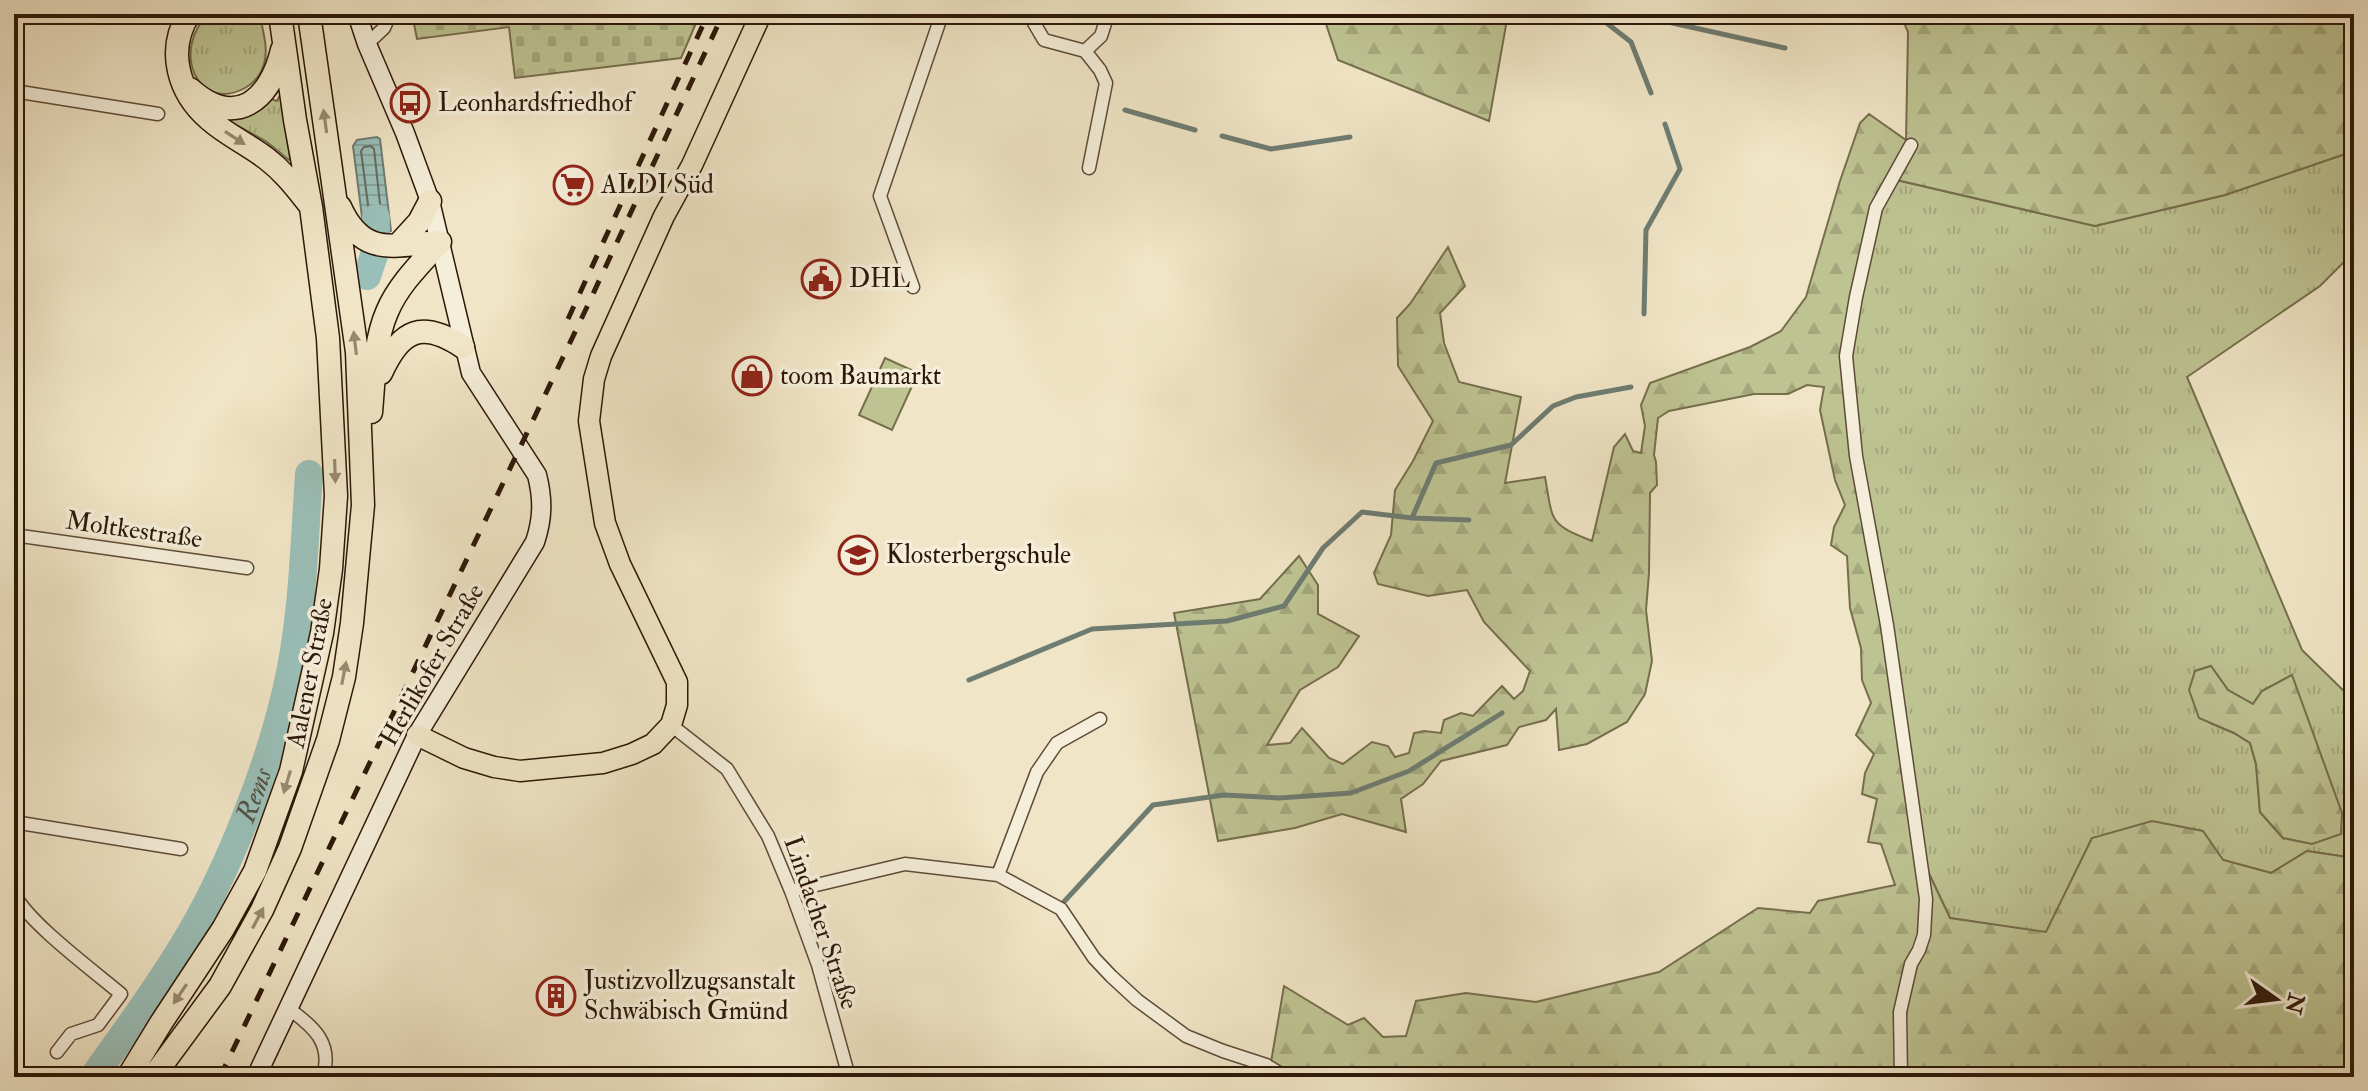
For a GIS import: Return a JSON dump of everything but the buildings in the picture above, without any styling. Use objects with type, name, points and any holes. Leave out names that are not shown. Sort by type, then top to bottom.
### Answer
[{"type":"highway","points":[[189,14],[176,48],[176,59],[182,83],[199,110],[282,171],[311,207]]},
{"type":"highway","points":[[128,1077],[223,929],[255,871],[291,771],[324,620],[336,496],[328,338],[280,14]]},
{"type":"highway","points":[[309,14],[357,352],[364,477]]},
{"type":"highway","points":[[182,83],[195,94],[222,107],[244,106],[264,94],[271,83],[284,41]]},
{"type":"highway","points":[[336,198],[346,221],[367,242],[377,245],[440,242]]},
{"type":"highway","points":[[398,245],[419,222],[430,201]]},
{"type":"highway","points":[[364,477],[378,345],[387,312],[410,275],[440,242]]},
{"type":"highway","points":[[373,392],[394,348],[411,334],[430,331],[446,336],[463,347]]},
{"type":"highway","name":"Aalener Straße","points":[[153,1077],[220,986],[262,910],[290,848],[316,778],[344,677],[352,623],[364,477]]},
{"type":"main road","points":[[357,14],[430,201],[440,242]]},
{"type":"main road","points":[[417,735],[464,758],[520,771],[603,763],[653,744],[671,725],[677,705],[677,682],[620,564],[605,523],[589,421],[594,379],[601,356],[664,216],[692,165],[761,14]]},
{"type":"main road","name":"Herlikofer Straße","points":[[256,1077],[417,735],[531,549],[541,524],[541,492],[537,475],[471,373],[440,242]]},
{"type":"street","points":[[367,44],[384,28],[390,14]]},
{"type":"street","points":[[913,287],[880,196],[942,14]]},
{"type":"street","points":[[1035,14],[1034,23],[1044,40],[1085,51],[1106,83],[1089,168]]},
{"type":"street","points":[[1085,51],[1101,36],[1108,14]]},
{"type":"street","points":[[14,91],[158,114]]},
{"type":"street","points":[[1901,1077],[1900,1012],[1911,964],[1924,935],[1926,899],[1887,625],[1856,456],[1846,356],[1876,208],[1911,145]]},
{"type":"street","name":"Moltkestraße","points":[[14,535],[247,568]]},
{"type":"street","points":[[998,875],[1037,772],[1057,743],[1100,719]]},
{"type":"street","name":"Lindacher Straße","points":[[671,725],[727,769],[768,836],[818,965],[849,1077]]},
{"type":"street","points":[[14,822],[181,849]]},
{"type":"street","points":[[791,891],[905,864],[998,875],[1061,909],[1094,958],[1111,976],[1137,1000],[1186,1036],[1266,1065],[1286,1077]]},
{"type":"street","points":[[15,901],[121,994],[98,1025],[71,1034],[57,1052]]},
{"type":"street","points":[[288,1008],[311,1026],[320,1038],[326,1051],[323,1077]]},
{"type":"green space","points":[[209,14],[260,14],[265,45],[263,68],[245,88],[228,94],[213,92],[202,85],[194,74],[192,44],[198,28]]},
{"type":"green space","points":[[412,14],[700,14],[681,58],[515,78],[509,27],[417,39]]},
{"type":"green space","points":[[1318,14],[1508,14],[1489,121],[1338,60],[1324,18]]},
{"type":"green space","points":[[1900,14],[2354,14],[2354,151],[2225,195],[2095,226],[1892,179],[1876,208],[1846,356],[1922,859],[1950,918],[2046,932],[2092,838],[2152,821],[2203,831],[2223,860],[2271,873],[2307,851],[2354,858],[2354,1077],[1286,1077],[1270,1068],[1284,986],[1348,1025],[1364,1018],[1383,1037],[1406,1036],[1416,1001],[1466,993],[1536,1002],[1659,972],[1758,908],[1810,913],[1818,901],[1895,885],[1881,844],[1868,842],[1877,799],[1862,794],[1865,773],[1874,754],[1856,735],[1871,703],[1862,680],[1861,648],[1850,608],[1847,556],[1831,545],[1834,527],[1845,505],[1835,480],[1820,410],[1824,387],[1807,385],[1788,394],[1754,394],[1669,411],[1658,418],[1654,455],[1657,485],[1650,493],[1646,610],[1652,661],[1645,694],[1627,722],[1587,744],[1559,750],[1556,709],[1546,720],[1519,727],[1507,745],[1441,761],[1423,784],[1401,799],[1406,832],[1342,814],[1295,828],[1218,841],[1174,613],[1260,599],[1299,556],[1318,585],[1318,614],[1359,636],[1338,667],[1300,690],[1267,745],[1290,743],[1302,728],[1329,758],[1343,764],[1372,742],[1388,746],[1395,757],[1409,753],[1414,733],[1441,733],[1444,720],[1461,713],[1473,716],[1502,686],[1514,699],[1523,691],[1530,671],[1484,622],[1467,590],[1428,596],[1378,584],[1374,573],[1391,535],[1395,490],[1433,421],[1398,366],[1397,318],[1448,247],[1465,286],[1440,313],[1444,343],[1459,382],[1521,397],[1505,483],[1545,477],[1555,519],[1567,530],[1592,541],[1614,447],[1625,434],[1633,451],[1641,453],[1645,426],[1641,405],[1650,383],[1750,347],[1781,331],[1806,297],[1860,123],[1869,114],[1906,140],[1908,32]]},
{"type":"green space","points":[[280,95],[289,160],[267,142],[226,119],[227,115],[262,106],[271,99],[277,101]]},
{"type":"green space","points":[[2354,151],[2354,252],[2320,286],[2187,377],[2302,650],[2354,701],[2354,858],[2307,851],[2271,873],[2223,860],[2202,831],[2092,838],[2046,933],[1950,918],[1922,859],[1846,356],[1876,208],[1892,179],[2095,226],[2225,195]],"holes":[[[2211,666],[2228,690],[2253,704],[2262,691],[2292,675],[2283,838],[2260,812],[2256,764],[2250,743],[2210,723],[2195,671]]]},
{"type":"green space","points":[[885,358],[918,373],[892,430],[859,415]]},
{"type":"green space","points":[[2211,666],[2228,690],[2253,704],[2262,691],[2292,675],[2342,813],[2341,834],[2312,844],[2283,838],[2260,812],[2256,764],[2250,743],[2199,718],[2189,690],[2195,671]]},
{"type":"water","points":[[380,139],[391,231],[383,234],[363,225],[353,146],[357,140]]},
{"type":"waterway","points":[[1595,14],[1631,42],[1651,93]]},
{"type":"waterway","points":[[1632,14],[1785,48]]},
{"type":"waterway","points":[[2045,18],[2048,14]]},
{"type":"waterway","points":[[1125,110],[1195,130]]},
{"type":"waterway","points":[[1644,314],[1646,230],[1680,169],[1665,124]]},
{"type":"waterway","points":[[1222,136],[1271,149],[1350,137]]},
{"type":"waterway","name":"Rems","points":[[367,276],[375,252],[376,218]]},
{"type":"waterway","points":[[969,680],[1092,629],[1227,621],[1284,606],[1323,548],[1362,512],[1412,518],[1436,463],[1511,445],[1553,406],[1576,397],[1631,387]]},
{"type":"waterway","name":"Rems","points":[[93,1077],[189,936],[219,879],[259,782],[279,718],[292,661],[302,581],[309,474]]},
{"type":"waterway","points":[[1412,518],[1469,520]]},
{"type":"waterway","points":[[1061,905],[1153,805],[1224,795],[1279,798],[1351,793],[1409,771],[1502,713]]},
{"type":"railway","points":[[568,319],[708,14]]},
{"type":"railway","points":[[220,1077],[723,14]]},
{"type":"place","name":"Leonhardsfriedhof","points":[[410,103]]},
{"type":"place","name":"ALDI Süd","points":[[573,185]]},
{"type":"place","name":"DHL","points":[[821,279]]},
{"type":"place","name":"toom Baumarkt","points":[[752,376]]},
{"type":"place","name":"Klosterbergschule","points":[[858,555]]},
{"type":"place","name":"Justizvollzugsanstalt Schwäbisch Gmünd","points":[[556,996]]}]
